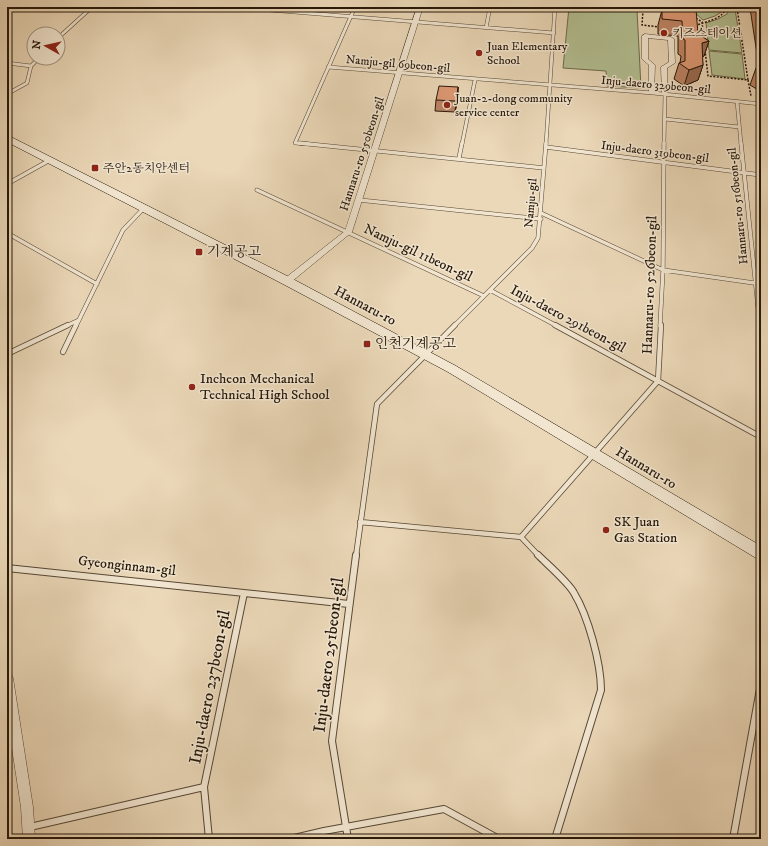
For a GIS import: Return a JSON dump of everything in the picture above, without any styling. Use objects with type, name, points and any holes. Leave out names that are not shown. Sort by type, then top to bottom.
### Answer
[{"type":"main road","name":"Hannaru-ro","points":[[7,138],[287,281],[452,369],[761,554]]},
{"type":"street","name":"Hannaru-ro 550beon-gil","points":[[287,281],[348,232],[420,7]]},
{"type":"street","points":[[651,93],[652,65],[645,59],[645,36],[671,39],[672,63],[664,67],[665,94]]},
{"type":"street","points":[[7,678],[27,807],[28,833]]},
{"type":"lane","points":[[66,31],[92,7]]},
{"type":"lane","points":[[232,7],[554,33]]},
{"type":"lane","points":[[287,12],[290,7]]},
{"type":"lane","points":[[328,67],[355,7]]},
{"type":"lane","points":[[486,28],[490,7]]},
{"type":"lane","name":"Namju-gil","points":[[426,355],[532,248],[538,238],[541,219],[555,7]]},
{"type":"lane","points":[[7,63],[26,65]]},
{"type":"lane","points":[[7,94],[27,83],[32,66]]},
{"type":"lane","name":"Namju-gil 69beon-gil","points":[[375,151],[295,143],[328,67],[550,86]]},
{"type":"lane","points":[[459,158],[475,80]]},
{"type":"lane","name":"Inju-daero 329beon-gil","points":[[550,86],[665,94],[761,104]]},
{"type":"lane","name":"Hannaru-ro 526beon-gil","points":[[658,381],[663,270],[665,94]]},
{"type":"lane","name":"Hannaru-ro 516beon-gil","points":[[737,101],[744,173],[759,284],[761,333]]},
{"type":"lane","points":[[664,119],[739,127]]},
{"type":"lane","name":"Inju-daero 319beon-gil","points":[[546,147],[761,175]]},
{"type":"lane","points":[[375,151],[459,158],[544,168]]},
{"type":"lane","points":[[7,184],[50,160]]},
{"type":"lane","name":"Namju-gil 11beon-gil","points":[[257,190],[484,296]]},
{"type":"lane","points":[[359,200],[541,219]]},
{"type":"lane","points":[[63,352],[123,230],[144,208]]},
{"type":"lane","points":[[541,213],[663,270],[759,284]]},
{"type":"lane","points":[[7,233],[96,284]]},
{"type":"lane","name":"Inju-daero 291beon-gil","points":[[490,290],[761,437]]},
{"type":"lane","points":[[7,354],[79,320]]},
{"type":"lane","name":"Inju-daero 251beon-gil","points":[[348,839],[332,741],[375,410],[377,404],[426,355]]},
{"type":"lane","points":[[521,537],[658,381]]},
{"type":"lane","points":[[360,522],[521,537],[574,592],[588,626],[600,676],[601,690],[555,839]]},
{"type":"lane","name":"Gyeonginnam-gil","points":[[7,568],[349,604]]},
{"type":"lane","name":"Inju-daero 237beon-gil","points":[[208,839],[204,787],[244,593]]},
{"type":"lane","points":[[734,839],[761,683]]},
{"type":"lane","name":"Inju-daero 237beon-gil","points":[[28,833],[204,787]]},
{"type":"lane","points":[[290,839],[444,809],[499,839]]},
{"type":"path","points":[[636,7],[643,10],[658,7]]},
{"type":"path","points":[[702,22],[721,16],[726,11],[726,7],[743,7]]},
{"type":"path","points":[[736,8],[751,97],[756,97]]},
{"type":"path","points":[[643,10],[642,25],[664,27]]},
{"type":"path","points":[[696,18],[702,22],[708,76],[748,80]]},
{"type":"green space","points":[[569,7],[601,7],[637,10],[641,88],[607,86],[606,71],[563,68]]},
{"type":"green space","points":[[693,7],[724,7],[723,11],[715,16],[703,20],[694,12]]},
{"type":"green space","points":[[728,8],[735,9],[742,53],[709,50],[706,23],[727,14]]},
{"type":"green space","points":[[709,51],[742,54],[745,79],[712,75]]},
{"type":"building","points":[[671,7],[693,7],[696,9],[698,34],[709,41],[702,43],[703,65],[689,70],[679,63],[685,61],[685,40],[683,39],[682,21],[662,19],[662,10]]},
{"type":"building","points":[[758,7],[761,7],[761,25]]},
{"type":"building","points":[[761,66],[761,71],[756,68]]},
{"type":"building","points":[[439,86],[458,87],[456,101],[436,100]]},
{"type":"place","name":"키즈스테이션","points":[[664,33]]},
{"type":"place","name":"Juan Elementary School","points":[[479,53]]},
{"type":"place","name":"Juan-2-dong community service center","points":[[447,105]]},
{"type":"place","name":"주안2동치안센터","points":[[95,168]]},
{"type":"place","name":"기계공고","points":[[199,252]]},
{"type":"place","name":"인천기계공고","points":[[367,344]]},
{"type":"place","name":"Incheon Mechanical Technical High School","points":[[192,387]]},
{"type":"place","name":"SK Juan Gas Station","points":[[606,530]]}]
